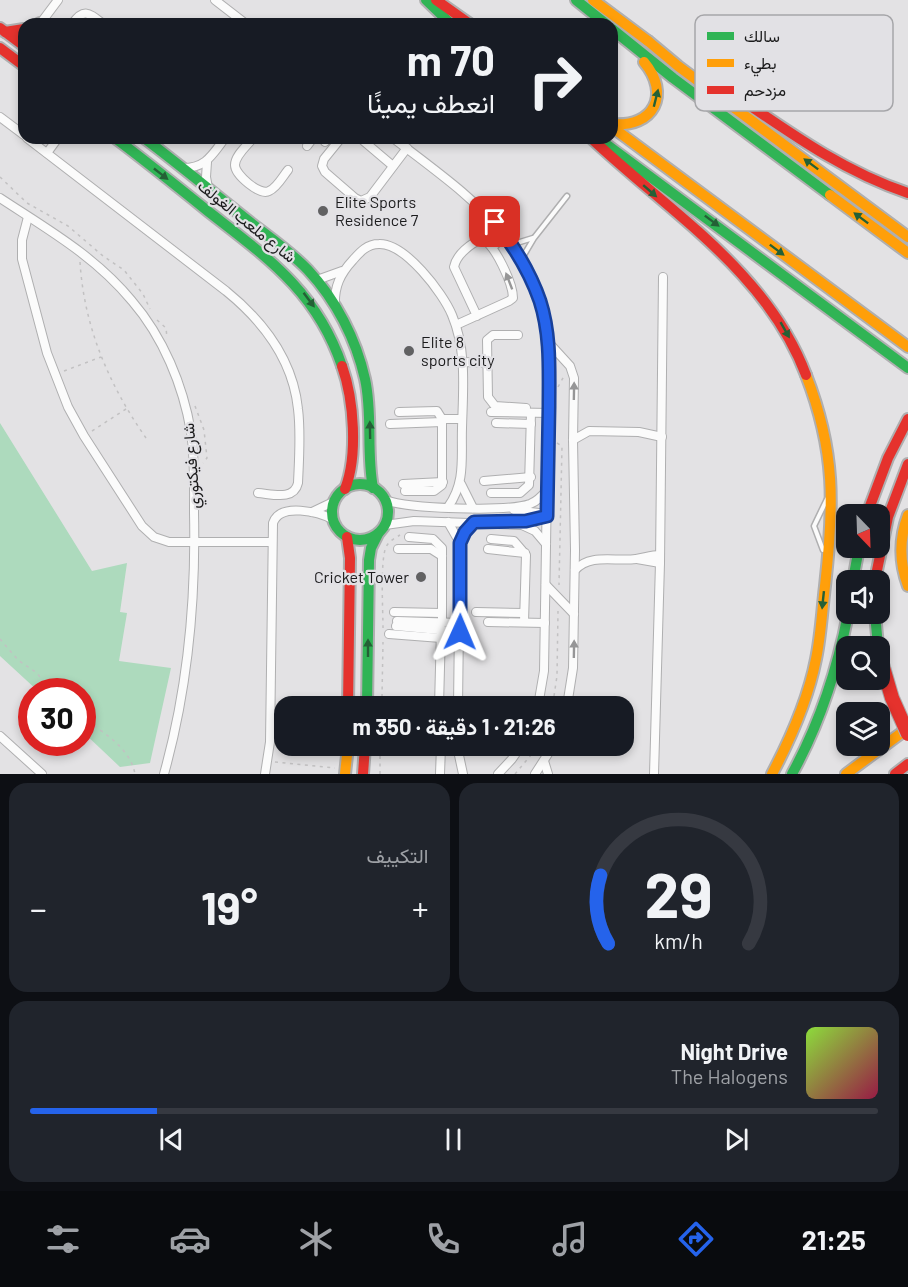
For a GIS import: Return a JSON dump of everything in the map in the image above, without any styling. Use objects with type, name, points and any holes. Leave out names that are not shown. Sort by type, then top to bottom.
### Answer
[{"type":"main road","points":[[426,0],[446,18]]},
{"type":"main road","points":[[435,0],[461,18]]},
{"type":"main road","points":[[576,0],[598,18]]},
{"type":"main road","points":[[593,0],[617,18]]},
{"type":"main road","points":[[618,19],[695,78]]},
{"type":"main road","points":[[3,30],[18,29]]},
{"type":"main road","points":[[3,30],[18,41]]},
{"type":"main road","points":[[618,34],[695,94]]},
{"type":"main road","points":[[618,35],[653,70],[658,82],[658,94],[655,105],[644,119],[627,126],[618,125]]},
{"type":"main road","points":[[648,41],[695,69]]},
{"type":"main road","points":[[0,48],[18,61]]},
{"type":"main road","points":[[717,111],[908,254]]},
{"type":"main road","points":[[739,111],[908,237]]},
{"type":"main road","points":[[759,111],[838,163],[908,194]]},
{"type":"main road","points":[[618,130],[908,347]]},
{"type":"main road","name":"شارع ملعب الغولف","points":[[124,144],[284,271],[311,302],[331,335],[344,369],[351,405],[352,466],[345,489]]},
{"type":"main road","name":"شارع ملعب الغولف","points":[[152,144],[293,257],[317,280],[335,306],[354,341],[366,380],[369,400],[370,472],[373,488]]},
{"type":"main road","points":[[598,144],[723,253],[750,280],[773,311],[793,345],[810,383],[826,443],[831,484],[831,525],[819,641],[812,679],[792,736],[772,774]]},
{"type":"main road","points":[[606,144],[630,159],[908,368]]},
{"type":"main road","points":[[216,217],[220,212],[227,211],[256,232],[265,234]]},
{"type":"main road","points":[[871,504],[883,469],[908,419]]},
{"type":"main road","points":[[877,570],[888,517],[908,464]]},
{"type":"main road","points":[[367,696],[369,561],[371,548],[382,529],[388,513],[386,500],[373,488],[359,485],[345,489],[335,501],[334,520],[339,530],[347,537],[363,540],[382,529]]},
{"type":"main road","points":[[908,515],[903,528],[900,550],[908,586]]},
{"type":"main road","points":[[347,537],[350,558],[348,696]]},
{"type":"main road","points":[[792,774],[809,743],[828,698],[846,624]]},
{"type":"main road","points":[[890,690],[908,734]]},
{"type":"main road","points":[[846,774],[908,728]]},
{"type":"main road","points":[[345,772],[347,756]]},
{"type":"main road","points":[[363,774],[364,756]]},
{"type":"main road","points":[[895,774],[908,764]]},
{"type":"street","points":[[44,18],[58,0]]},
{"type":"street","points":[[215,0],[238,18]]},
{"type":"street","points":[[77,18],[84,13],[95,18]]},
{"type":"street","points":[[0,117],[18,131]]},
{"type":"street","points":[[35,144],[242,303],[279,351],[295,389],[299,412],[298,487],[290,495],[258,493]]},
{"type":"street","points":[[46,153],[53,144]]},
{"type":"street","points":[[182,168],[195,167],[207,162],[220,144]]},
{"type":"street","points":[[248,144],[236,159],[235,167],[239,175],[258,190],[265,193],[272,190],[288,170]]},
{"type":"street","points":[[307,146],[311,144]]},
{"type":"street","points":[[336,144],[324,159],[322,166],[325,172],[358,200],[367,199],[406,148]]},
{"type":"street","points":[[367,144],[393,166]]},
{"type":"street","points":[[401,144],[476,203],[508,239],[521,260],[540,303],[548,342],[549,413],[544,671],[540,696]]},
{"type":"street","points":[[207,162],[208,188]]},
{"type":"street","name":"شارع فيكتوري","points":[[0,198],[79,249],[132,301],[146,319],[169,359],[183,400],[191,433],[195,542],[191,640],[178,720],[164,774]]},
{"type":"street","points":[[28,217],[22,240],[22,260],[55,375],[84,436],[148,532],[161,540],[272,542]]},
{"type":"street","points":[[492,247],[508,239]]},
{"type":"street","points":[[456,325],[510,302],[513,295],[504,270],[486,240],[479,240],[454,263],[455,274],[477,316]]},
{"type":"street","points":[[335,306],[335,291],[344,271],[357,255],[370,245],[390,246],[432,282],[447,304],[456,325],[463,362],[461,484],[473,508]]},
{"type":"street","points":[[317,280],[344,271]]},
{"type":"street","points":[[654,774],[660,559],[663,277]]},
{"type":"street","points":[[519,335],[493,335],[486,342],[489,401],[495,406],[549,413]]},
{"type":"street","points":[[548,342],[572,369],[574,378],[575,570],[573,668],[569,696]]},
{"type":"street","points":[[463,362],[486,363]]},
{"type":"street","points":[[491,412],[528,410]]},
{"type":"street","points":[[491,493],[520,493],[529,485],[531,424],[528,410]]},
{"type":"street","points":[[399,412],[437,411],[442,421],[443,482],[439,489],[434,491],[404,487]]},
{"type":"street","points":[[573,418],[589,431]]},
{"type":"street","points":[[390,424],[462,419]]},
{"type":"street","points":[[495,423],[531,424]]},
{"type":"street","points":[[573,440],[589,431],[662,432]]},
{"type":"street","points":[[484,481],[531,477]]},
{"type":"street","points":[[448,507],[461,484]]},
{"type":"street","points":[[386,500],[408,506],[495,508],[530,504],[541,497],[548,488]]},
{"type":"street","points":[[311,512],[335,501]]},
{"type":"street","points":[[495,508],[547,515]]},
{"type":"street","points":[[265,774],[270,742],[273,523],[278,515],[286,511],[311,512],[334,520]]},
{"type":"street","points":[[497,523],[510,520],[532,520],[547,515]]},
{"type":"street","points":[[382,529],[414,521],[522,525],[539,534],[547,546]]},
{"type":"street","points":[[448,522],[460,543]]},
{"type":"street","points":[[458,696],[460,543],[465,532],[474,522]]},
{"type":"street","points":[[409,537],[433,539],[442,548],[439,696]]},
{"type":"street","points":[[491,539],[512,540],[525,553],[528,562],[524,622]]},
{"type":"street","points":[[398,549],[431,549],[442,556]]},
{"type":"street","points":[[488,549],[525,553]]},
{"type":"street","points":[[575,550],[590,560]]},
{"type":"street","points":[[575,570],[582,563],[590,560],[660,559]]},
{"type":"street","points":[[546,585],[574,614]]},
{"type":"street","points":[[476,612],[524,613]]},
{"type":"street","points":[[441,613],[396,620],[460,632]]},
{"type":"street","points":[[488,622],[545,623]]},
{"type":"street","points":[[389,634],[441,630],[460,623]]},
{"type":"street","points":[[0,736],[42,774]]},
{"type":"street","points":[[440,774],[441,756]]},
{"type":"street","points":[[459,756],[463,774]]},
{"type":"street","points":[[498,774],[514,756]]},
{"type":"street","points":[[535,774],[547,756]]},
{"type":"street","points":[[544,761],[548,774]]},
{"type":"lane","points":[[521,260],[528,252],[534,238],[567,196]]},
{"type":"lane","points":[[508,239],[520,242],[534,238]]},
{"type":"path","points":[[79,249],[86,304],[101,357],[126,410],[146,438]]},
{"type":"path","points":[[55,375],[101,357]]},
{"type":"path","points":[[558,387],[564,379],[563,357]]},
{"type":"path","points":[[84,436],[126,410]]},
{"type":"path","points":[[553,696],[557,676],[562,446],[556,441]]},
{"type":"path","points":[[0,639],[18,660],[41,678]]},
{"type":"path","points":[[96,728],[127,753],[135,774]]},
{"type":"path","points":[[380,756],[380,774]]},
{"type":"path","points":[[515,774],[530,756]]},
{"type":"path","points":[[268,762],[345,772]]},
{"type":"green space","points":[[0,423],[92,571],[127,563],[120,612],[127,613],[119,661],[171,668],[150,763],[120,767],[96,744],[96,678],[24,678],[0,656]]},
{"type":"traffic: fast","points":[[426,0],[445,18]]},
{"type":"traffic: fast","points":[[576,0],[598,18]]},
{"type":"traffic: fast","points":[[618,34],[695,94]]},
{"type":"traffic: fast","points":[[717,111],[830,195]]},
{"type":"traffic: fast","points":[[123,144],[251,245],[288,278],[319,317],[332,340],[342,366]]},
{"type":"traffic: fast","points":[[152,144],[292,255],[308,270],[336,307],[356,349],[365,379],[369,406],[373,488]]},
{"type":"traffic: fast","points":[[606,144],[908,368]]},
{"type":"traffic: fast","points":[[360,484],[371,486],[380,492],[386,501],[388,512],[386,523],[380,532],[371,538],[360,540],[349,538],[340,532],[334,523],[332,512],[334,501],[340,492],[349,486],[360,484]]},
{"type":"traffic: fast","points":[[367,696],[369,560],[371,548],[378,534]]},
{"type":"traffic: fast","points":[[855,570],[857,558]]},
{"type":"traffic: fast","points":[[792,774],[811,736],[826,696],[839,656],[846,624]]},
{"type":"traffic: fast","points":[[876,624],[877,636]]},
{"type":"traffic: slow","points":[[593,0],[617,18]]},
{"type":"traffic: slow","points":[[618,19],[648,41]]},
{"type":"traffic: slow","points":[[648,41],[695,79]]},
{"type":"traffic: slow","points":[[618,124],[639,120],[648,115],[654,107],[657,97],[656,86],[644,62]]},
{"type":"traffic: slow","points":[[739,111],[908,237]]},
{"type":"traffic: slow","points":[[618,131],[908,347]]},
{"type":"traffic: slow","points":[[830,195],[908,253]]},
{"type":"traffic: slow","points":[[772,774],[798,718],[813,674],[828,557],[831,504],[828,455],[816,403],[806,375]]},
{"type":"traffic: slow","points":[[908,515],[901,550],[908,586]]},
{"type":"traffic: slow","points":[[846,774],[908,728]]},
{"type":"traffic: slow","points":[[345,774],[347,756]]},
{"type":"traffic: jam","points":[[436,0],[462,18]]},
{"type":"traffic: jam","points":[[0,28],[18,42]]},
{"type":"traffic: jam","points":[[5,32],[18,30]]},
{"type":"traffic: jam","points":[[0,48],[18,62]]},
{"type":"traffic: jam","points":[[758,111],[806,143],[855,171],[908,193]]},
{"type":"traffic: jam","points":[[598,144],[713,245],[741,274],[767,304],[789,338],[806,375]]},
{"type":"traffic: jam","points":[[342,366],[352,411],[353,428],[352,461],[345,489]]},
{"type":"traffic: jam","points":[[871,504],[888,458],[908,419]]},
{"type":"traffic: jam","points":[[877,570],[888,517],[908,464]]},
{"type":"traffic: jam","points":[[347,537],[350,558],[348,696]]},
{"type":"traffic: jam","points":[[890,690],[908,734]]},
{"type":"traffic: jam","points":[[363,774],[364,756]]},
{"type":"traffic: jam","points":[[895,774],[908,764]]},
{"type":"place","name":"Elite Sports Residence 7","points":[[323,211]]},
{"type":"place","name":"Elite 8 sports city","points":[[409,351]]},
{"type":"place","name":"Cricket Tower","points":[[421,577]]},
{"type":"route","points":[[460,632],[460,543],[465,532],[474,522],[526,521],[547,516],[549,359],[545,321],[527,270],[511,242],[495,222]]}]
